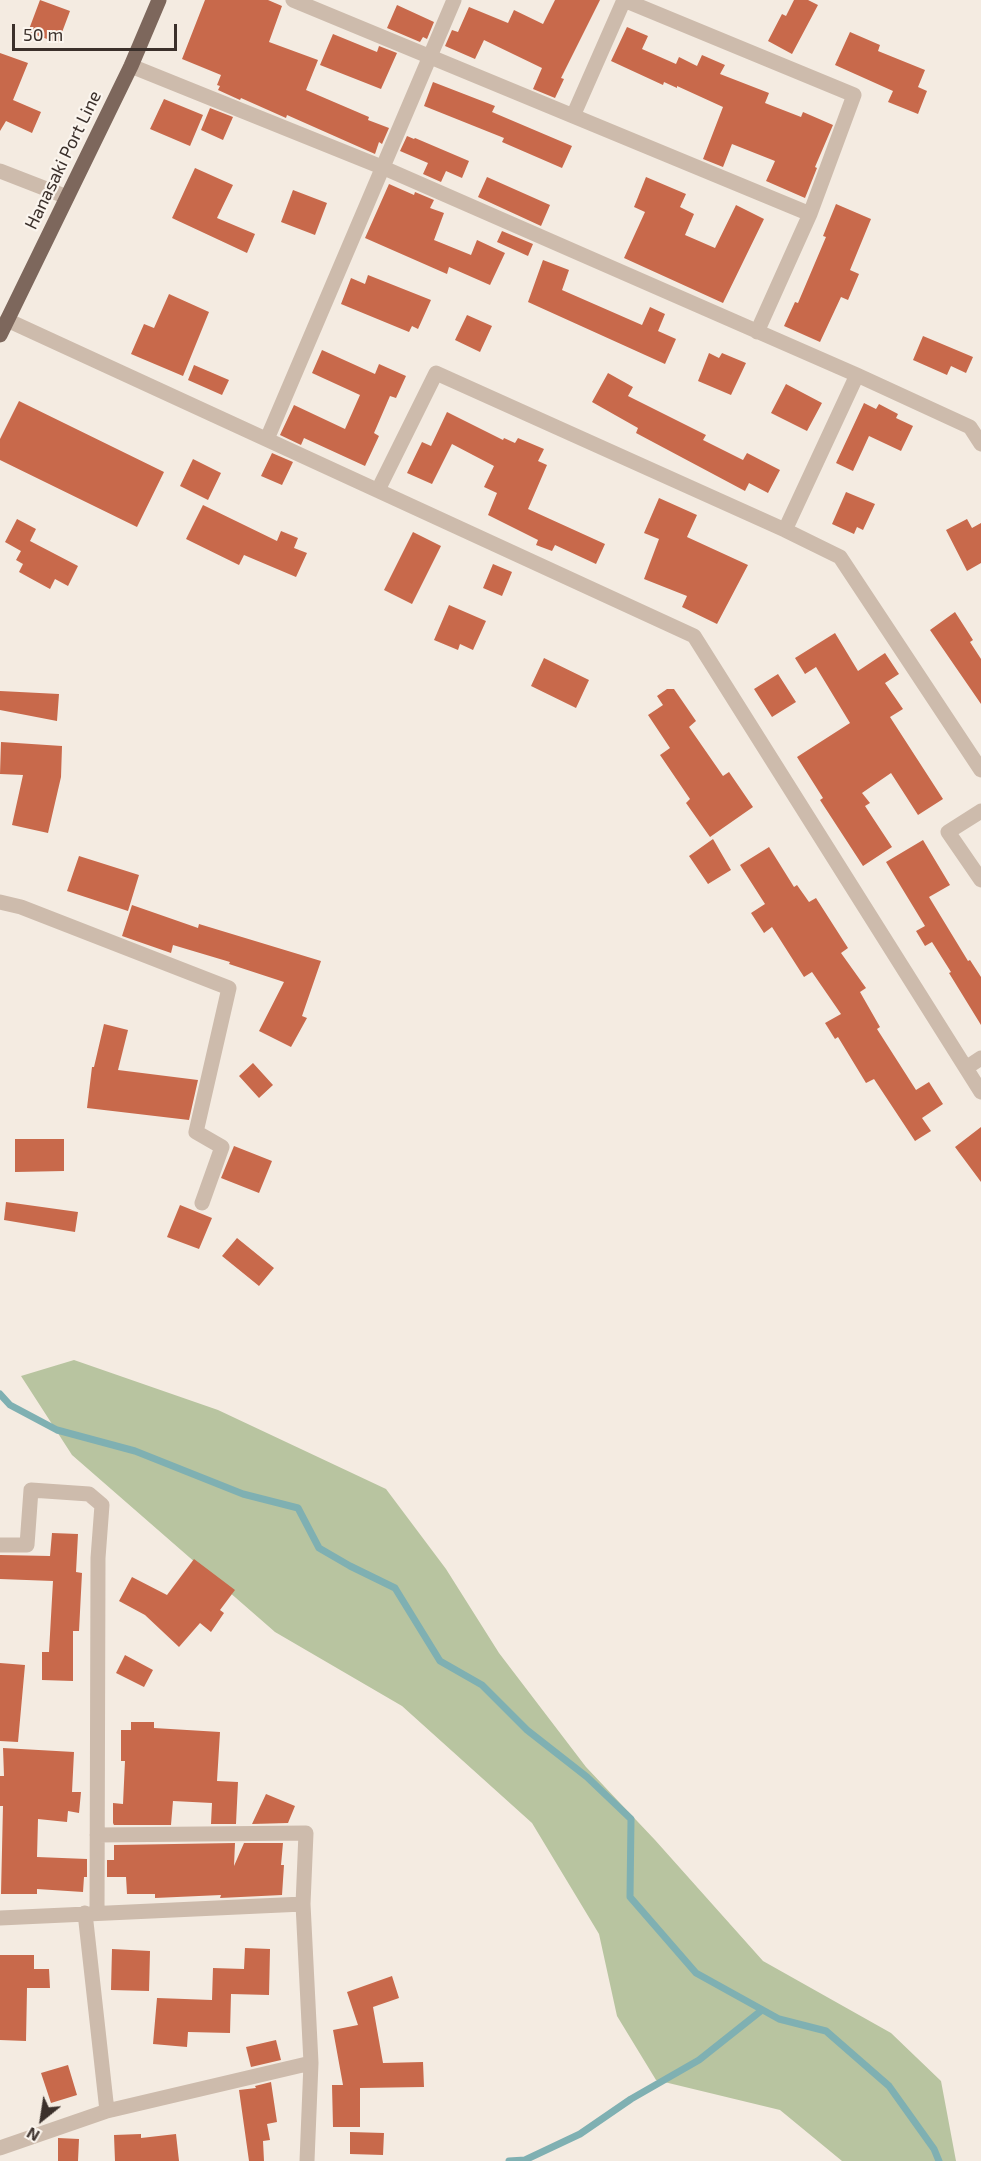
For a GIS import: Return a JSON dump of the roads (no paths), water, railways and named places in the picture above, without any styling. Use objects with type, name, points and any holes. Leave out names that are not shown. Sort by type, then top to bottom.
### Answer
[{"type":"main road","name":"Hanasaki Port Line","points":[[0,335],[131,66],[159,0]]},
{"type":"street","points":[[294,0],[810,214]]},
{"type":"street","points":[[267,439],[454,0]]},
{"type":"street","points":[[573,116],[624,0],[854,95],[810,214],[757,332]]},
{"type":"street","points":[[131,66],[384,168],[857,375],[970,427],[981,444]]},
{"type":"street","points":[[0,171],[67,197]]},
{"type":"street","points":[[7,320],[694,636],[981,1092]]},
{"type":"street","points":[[378,490],[436,373],[786,530],[840,557],[981,770]]},
{"type":"street","points":[[786,530],[857,375]]},
{"type":"street","points":[[981,811],[948,832],[981,880]]},
{"type":"street","points":[[0,902],[21,907],[229,988],[196,1132],[222,1147],[202,1203]]},
{"type":"street","points":[[966,1068],[981,1058]]},
{"type":"street","points":[[0,1545],[27,1545],[31,1490],[89,1494],[102,1505],[98,1558],[97,1835],[91,1913],[107,2111]]},
{"type":"street","points":[[97,1835],[306,1833],[303,1904],[311,2063],[307,2161]]},
{"type":"street","points":[[0,1918],[303,1904]]},
{"type":"street","points":[[0,2148],[107,2111],[311,2063]]},
{"type":"waterway","points":[[0,1394],[10,1405],[57,1430],[135,1451],[243,1494],[298,1508],[319,1548],[395,1588],[440,1661],[482,1685],[527,1730],[587,1777],[631,1819],[630,1897],[696,1973],[779,2019],[826,2031],[889,2086],[934,2149],[939,2161]]},
{"type":"waterway","points":[[509,2161],[525,2160],[580,2134],[631,2099],[699,2060],[762,2010]]}]
